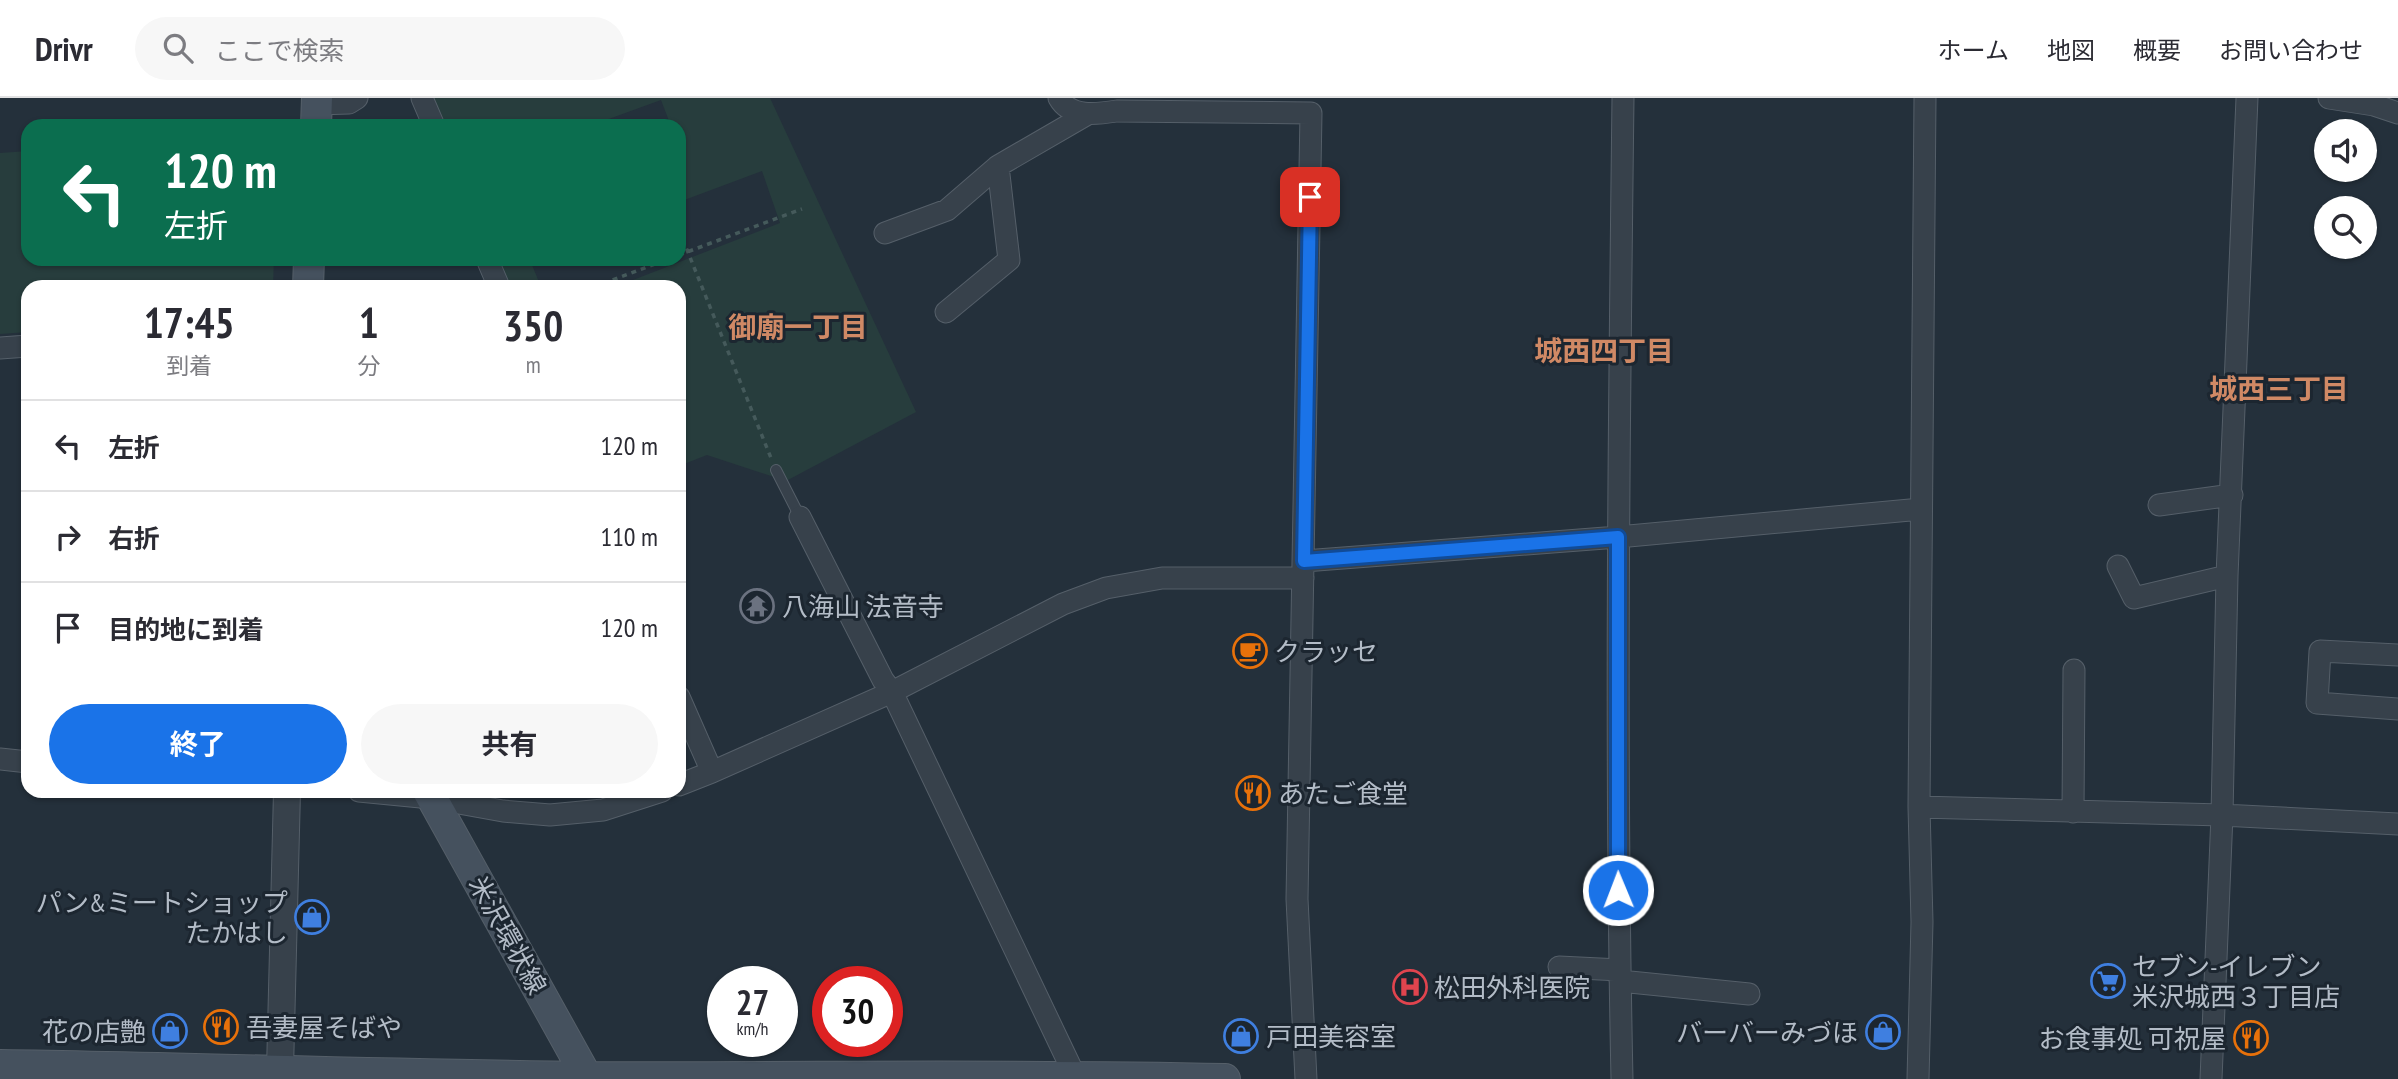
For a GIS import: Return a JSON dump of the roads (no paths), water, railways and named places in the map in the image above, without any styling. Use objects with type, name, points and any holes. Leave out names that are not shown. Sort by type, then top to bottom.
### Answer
[{"type":"main road","name":"米沢環状線","points":[[431,798],[587,1078]]},
{"type":"main road","points":[[0,1065],[280,1074],[587,1078],[1075,1076],[1224,1079]]},
{"type":"street","points":[[317,109],[349,103],[357,98]]},
{"type":"street","points":[[422,98],[431,119]]},
{"type":"street","points":[[1059,98],[1061,103],[1086,115]]},
{"type":"street","points":[[1622,1079],[1617,863],[1623,98]]},
{"type":"street","points":[[1918,1079],[1922,922],[1919,807],[1920,509],[1925,98]]},
{"type":"street","points":[[2211,1079],[2222,815],[2227,576],[2247,98]]},
{"type":"street","points":[[2329,98],[2374,105],[2398,113]]},
{"type":"street","points":[[885,233],[947,210],[998,166],[1086,115],[1235,105],[1311,113],[1297,899],[1306,1079]]},
{"type":"street","points":[[946,312],[1009,260],[998,166]]},
{"type":"street","points":[[0,348],[21,346]]},
{"type":"street","points":[[2159,505],[2232,495]]},
{"type":"street","points":[[686,782],[892,692],[1063,604],[1106,588],[1162,578],[1304,569],[1920,509]]},
{"type":"street","points":[[800,517],[883,680],[892,692],[1075,1076]]},
{"type":"street","points":[[2118,566],[2134,598],[2227,576]]},
{"type":"street","points":[[2398,655],[2320,651],[2317,703],[2398,709]]},
{"type":"street","points":[[2073,812],[2074,670]]},
{"type":"street","points":[[686,713],[712,772]]},
{"type":"street","points":[[0,759],[21,761]]},
{"type":"street","points":[[280,1074],[287,798]]},
{"type":"street","points":[[470,798],[501,801],[550,815],[603,810],[638,798]]},
{"type":"street","points":[[1919,807],[2222,815],[2398,824]]},
{"type":"street","points":[[1559,967],[1749,993]]},
{"type":"lane","points":[[776,470],[800,517]]},
{"type":"place","name":"八海山 法音寺","points":[[757,606]]},
{"type":"place","name":"クラッセ","points":[[1250,651]]},
{"type":"place","name":"あたご食堂","points":[[1253,793]]},
{"type":"place","name":"パン&ミートショップ たかはし","points":[[312,917]]},
{"type":"place","name":"セブン-イレブン 米沢城西３丁目店","points":[[2108,981]]},
{"type":"place","name":"松田外科医院","points":[[1410,987]]},
{"type":"place","name":"吾妻屋そばや","points":[[221,1027]]},
{"type":"place","name":"花の店艶","points":[[170,1031]]},
{"type":"place","name":"バーバーみづほ","points":[[1883,1032]]},
{"type":"place","name":"戸田美容室","points":[[1241,1036]]},
{"type":"place","name":"お食事処 可祝屋","points":[[2251,1038]]},
{"type":"district","name":"御廟一丁目","points":[[798,326]]},
{"type":"district","name":"城西四丁目","points":[[1604,350]]},
{"type":"district","name":"城西三丁目","points":[[2279,388]]}]
